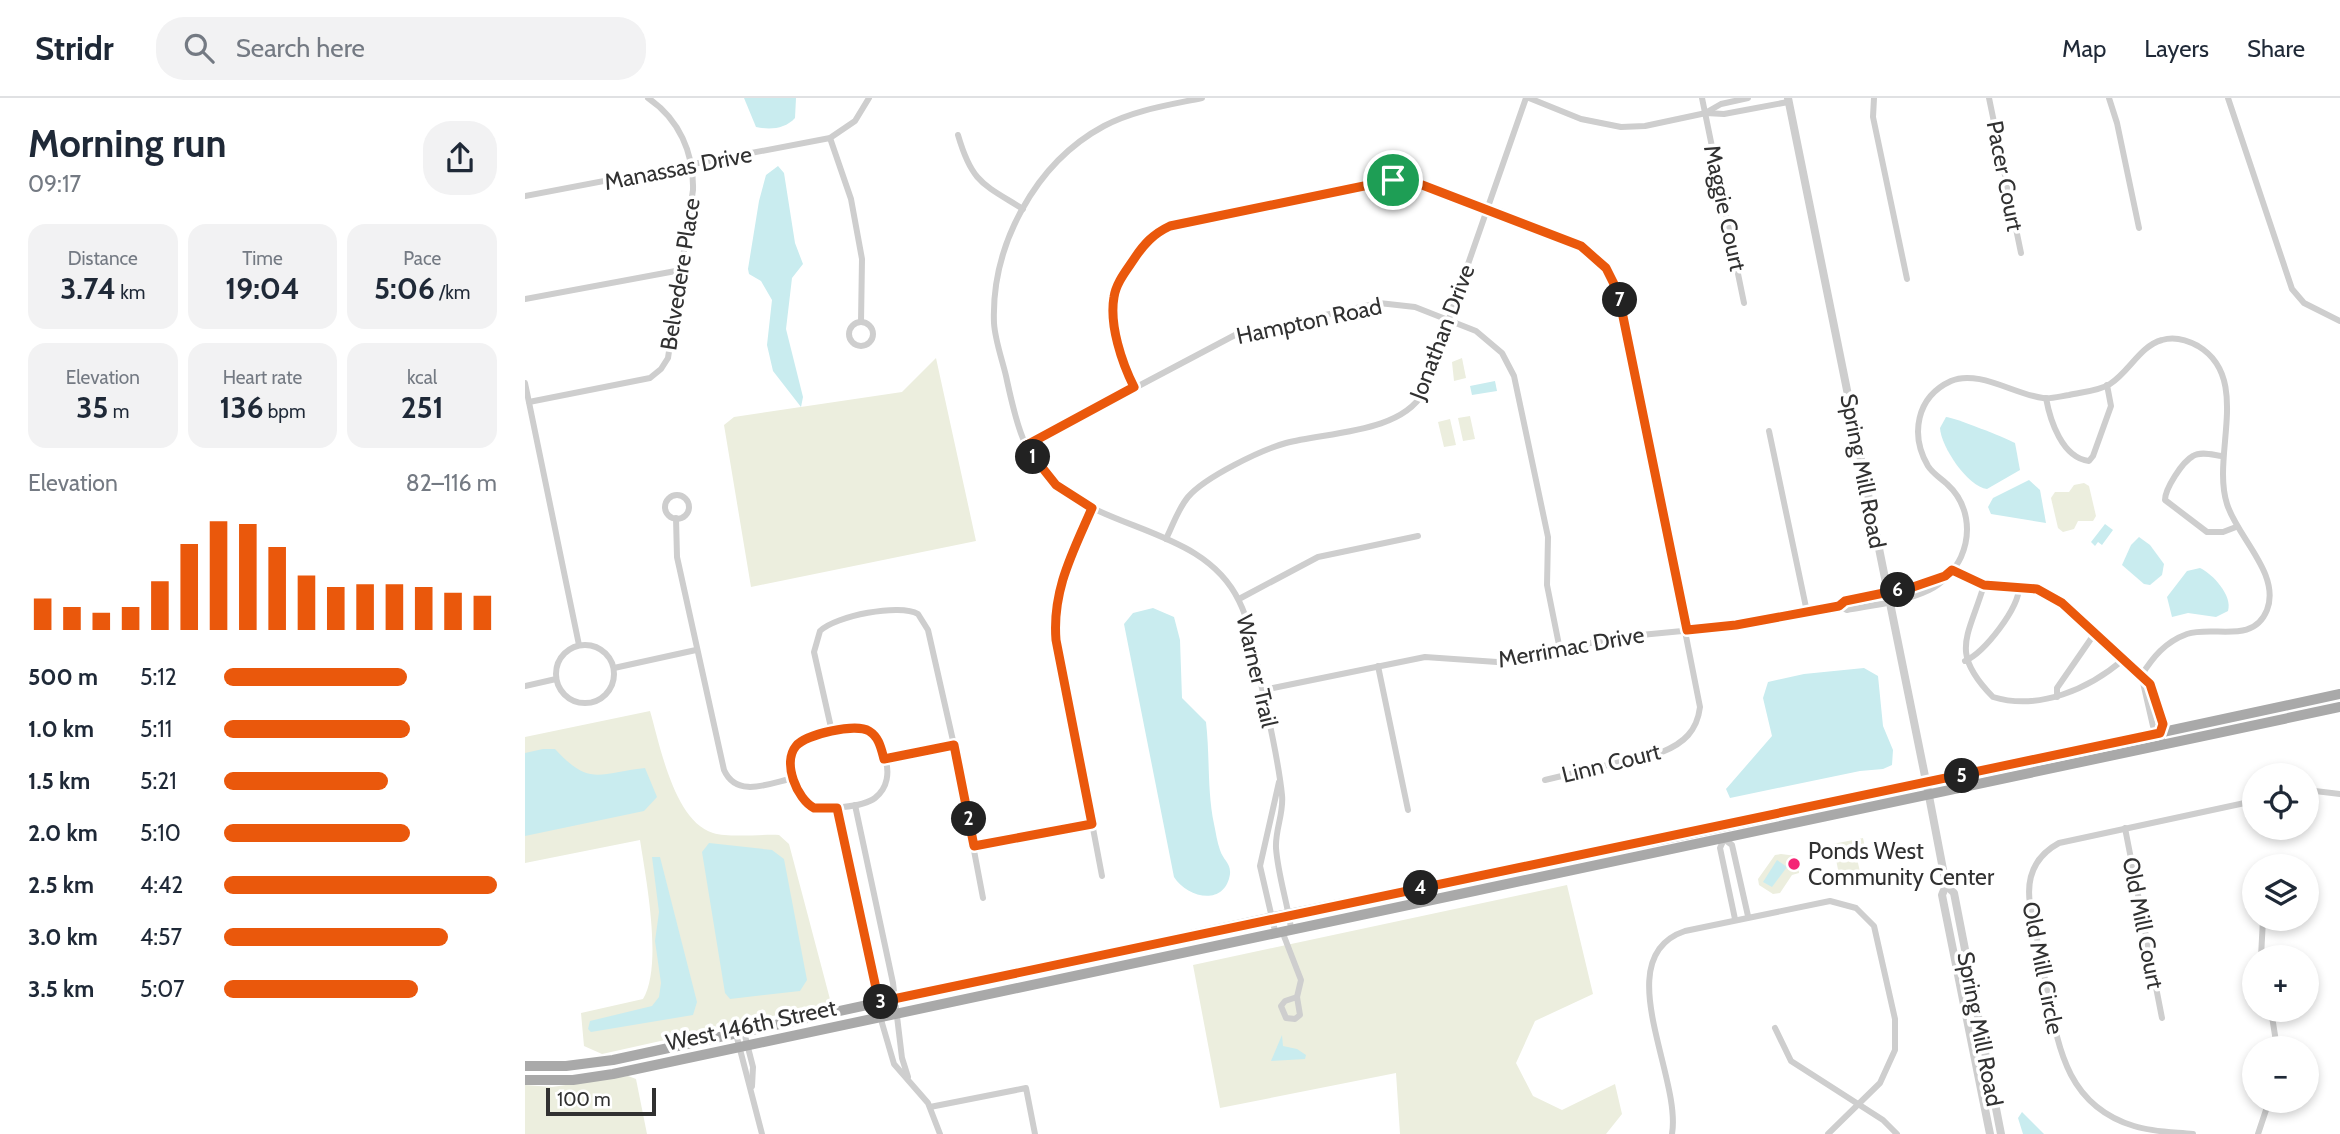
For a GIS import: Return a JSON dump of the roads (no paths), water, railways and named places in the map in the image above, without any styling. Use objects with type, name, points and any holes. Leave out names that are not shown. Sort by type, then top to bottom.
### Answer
[{"type":"main road","name":"West 146th Street","points":[[525,1066],[594,1063],[1274,917],[1721,827],[2340,694]]},
{"type":"main road","name":"West 146th Street","points":[[525,1080],[557,1081],[601,1076],[743,1047],[1175,955],[1282,929],[1550,876],[2340,707]]},
{"type":"main road","points":[[1547,862],[1550,876]]},
{"type":"street","name":"Belvedere Place","points":[[529,402],[640,381],[655,375],[668,358],[693,190],[691,165],[679,131],[662,109],[648,98]]},
{"type":"street","points":[[861,322],[862,259],[851,198],[830,138],[855,121],[869,98]]},
{"type":"street","name":"Warner Trail","points":[[1202,98],[1132,114],[1090,134],[1062,158],[1029,197],[1003,248],[997,275],[994,324],[1014,416],[1025,446],[1056,485],[1092,508],[1166,539],[1212,565],[1239,599],[1247,619],[1263,690],[1279,780],[1282,805],[1276,838],[1289,915],[1282,929],[1274,917],[1260,877],[1279,780]]},
{"type":"street","points":[[1527,98],[1581,119],[1621,127],[1645,126],[1706,113],[1724,114],[1788,100]]},
{"type":"street","name":"Jonathan Drive","points":[[1166,539],[1179,510],[1195,489],[1252,458],[1286,443],[1388,421],[1409,411],[1423,393],[1527,98]]},
{"type":"street","name":"Maggie Court","points":[[1702,98],[1744,303]]},
{"type":"street","points":[[1706,113],[1721,104],[1748,98]]},
{"type":"street","points":[[1874,98],[1873,117],[1907,279]]},
{"type":"street","name":"Pacer Court","points":[[1990,98],[2021,253]]},
{"type":"street","points":[[2109,98],[2117,123],[2139,228]]},
{"type":"street","points":[[2228,98],[2292,289],[2304,303],[2340,321]]},
{"type":"street","name":"Spring Mill Road","points":[[1788,100],[1929,796],[1946,885],[1942,895],[1990,1134]]},
{"type":"street","points":[[958,135],[965,159],[977,180],[1023,209]]},
{"type":"street","name":"Manassas Drive","points":[[525,197],[830,138]]},
{"type":"street","name":"Linn Court","points":[[1134,387],[1123,362],[1113,299],[1122,278],[1140,250],[1163,229],[1393,180],[1417,183],[1487,209],[1581,246],[1599,260],[1612,279],[1623,317],[1687,630],[1700,707],[1694,728],[1684,740],[1663,752],[1545,780]]},
{"type":"street","points":[[525,299],[681,270]]},
{"type":"street","name":"Hampton Road","points":[[1025,446],[1235,335],[1359,306],[1401,304],[1449,320],[1490,340],[1507,360],[1514,376],[1548,537],[1547,585],[1560,650]]},
{"type":"street","points":[[2141,676],[2153,657],[2171,641],[2199,631],[2245,631],[2265,614],[2270,594],[2267,579],[2235,527],[2223,491],[2222,456],[2226,399],[2221,369],[2196,345],[2168,338],[2155,343],[2107,385],[2046,398],[1961,379],[1943,386],[1922,406],[1917,425],[1926,464],[1955,492],[1967,521],[1965,546],[1952,570],[1984,585],[2037,589],[2053,596],[2141,676],[2153,726],[2160,731],[2163,745]]},
{"type":"street","points":[[525,383],[579,645]]},
{"type":"street","points":[[2046,398],[2054,431],[2081,459],[2089,461],[2111,406],[2107,385]]},
{"type":"street","points":[[1769,431],[1807,612]]},
{"type":"street","points":[[2222,456],[2200,454],[2191,457],[2166,492],[2165,500],[2207,532],[2223,533],[2235,527]]},
{"type":"street","points":[[1092,508],[1061,581],[1055,613],[1056,640],[1102,877]]},
{"type":"street","points":[[676,518],[677,557],[721,764],[727,777],[736,786],[745,788],[794,778]]},
{"type":"street","points":[[1239,599],[1318,557],[1418,536]]},
{"type":"street","name":"Merrimac Drive","points":[[1263,690],[1436,657],[1497,662],[1620,637],[1736,625],[1839,606],[1847,610],[1888,597],[1926,592],[1938,585],[1952,570]]},
{"type":"street","points":[[1984,585],[1965,648],[1965,661],[1977,681],[1993,697],[2057,697],[2071,693],[2124,659]]},
{"type":"street","points":[[1965,661],[1987,645],[2017,598],[2019,587]]},
{"type":"street","points":[[832,732],[814,652],[817,635],[835,622],[903,608],[918,614],[926,625],[954,745],[983,898]]},
{"type":"street","points":[[2057,697],[2057,688],[2095,633]]},
{"type":"street","points":[[579,645],[598,648],[614,668],[608,691],[591,702],[569,698],[556,679],[560,658],[579,645]]},
{"type":"street","points":[[614,668],[696,650]]},
{"type":"street","points":[[1378,666],[1408,810]]},
{"type":"street","points":[[525,686],[556,679]]},
{"type":"street","points":[[855,727],[868,730],[881,746],[888,776],[884,788],[875,797],[855,805],[823,810],[806,803],[794,778],[791,758],[796,746],[811,736],[832,732],[855,727]]},
{"type":"street","points":[[884,759],[954,745]]},
{"type":"street","points":[[2319,791],[2340,794]]},
{"type":"street","name":"Old Mill Circle","points":[[2193,1134],[2133,1126],[2106,1113],[2075,1083],[2057,1042],[2028,891],[2032,871],[2044,853],[2059,843],[2242,803]]},
{"type":"street","points":[[855,805],[908,1077]]},
{"type":"street","points":[[837,808],[894,1064],[908,1077],[930,1107],[940,1134]]},
{"type":"street","points":[[974,846],[1092,824]]},
{"type":"street","points":[[1721,827],[1724,839],[1720,848],[1742,918]]},
{"type":"street","name":"Old Mill Court","points":[[2125,828],[2162,1018]]},
{"type":"street","points":[[1266,837],[1276,838]]},
{"type":"street","points":[[1724,839],[1732,845],[1742,918]]},
{"type":"street","name":"Spring Mill Road","points":[[1946,885],[1954,893],[2001,1134]]},
{"type":"street","points":[[1672,1134],[1673,1111],[1647,981],[1650,963],[1659,948],[1674,934],[1742,918],[1838,902],[1856,908],[1874,926],[1895,1019],[1896,1041],[1886,1074],[1860,1105],[1828,1134]]},
{"type":"street","points":[[1282,929],[1301,980],[1297,998]]},
{"type":"street","points":[[1775,1028],[1791,1061],[1860,1105],[1897,1134]]},
{"type":"street","points":[[740,1033],[762,1134]]},
{"type":"street","points":[[930,1107],[1026,1088],[1035,1134]]},
{"type":"street","points":[[2258,1134],[2265,1113]]},
{"type":"water","points":[[744,98],[796,98],[795,118],[777,128],[756,127]]},
{"type":"water","points":[[778,166],[784,173],[795,243],[803,264],[792,278],[786,329],[803,397],[801,407],[773,371],[767,345],[772,300],[761,281],[749,274],[748,269],[766,175]]},
{"type":"water","points":[[1495,381],[1497,391],[1472,395],[1470,386]]},
{"type":"water","points":[[1946,417],[2015,443],[2020,470],[1987,489],[1980,487],[1964,474],[1945,445],[1940,428]]},
{"type":"water","points":[[2029,480],[2040,490],[2046,523],[1991,514],[1988,507],[1993,498]]},
{"type":"water","points":[[2105,524],[2113,530],[2102,545],[2098,542],[2095,546],[2091,542]]},
{"type":"water","points":[[2139,537],[2150,545],[2164,564],[2162,575],[2150,585],[2144,584],[2122,565],[2131,545]]},
{"type":"water","points":[[2200,568],[2211,575],[2225,592],[2228,611],[2216,617],[2188,613],[2172,617],[2167,597],[2187,571]]},
{"type":"water","points":[[1153,608],[1174,617],[1180,640],[1182,698],[1206,722],[1212,811],[1219,847],[1230,870],[1227,884],[1214,895],[1196,894],[1174,877],[1124,624],[1133,613]]},
{"type":"water","points":[[1864,668],[1878,676],[1883,726],[1893,750],[1892,765],[1883,769],[1860,771],[1730,798],[1726,789],[1772,736],[1763,698],[1768,682],[1804,674]]},
{"type":"water","points":[[555,749],[577,769],[595,775],[645,768],[657,797],[644,811],[525,836],[525,753]]},
{"type":"water","points":[[709,843],[772,850],[784,859],[807,980],[800,991],[730,999],[725,993],[702,852]]},
{"type":"water","points":[[652,857],[660,857],[697,1002],[693,1015],[591,1032],[588,1029],[590,1021],[652,1006],[659,997],[661,983],[655,941],[659,912]]},
{"type":"water","points":[[1777,860],[1787,867],[1772,887],[1763,882]]},
{"type":"water","points":[[1282,1035],[1283,1046],[1297,1049],[1306,1055],[1305,1059],[1271,1061]]},
{"type":"water","points":[[2022,1112],[2044,1134],[2023,1134],[2018,1118]]},
{"type":"place","name":"Ponds West Community Center","points":[[1794,864]]}]
